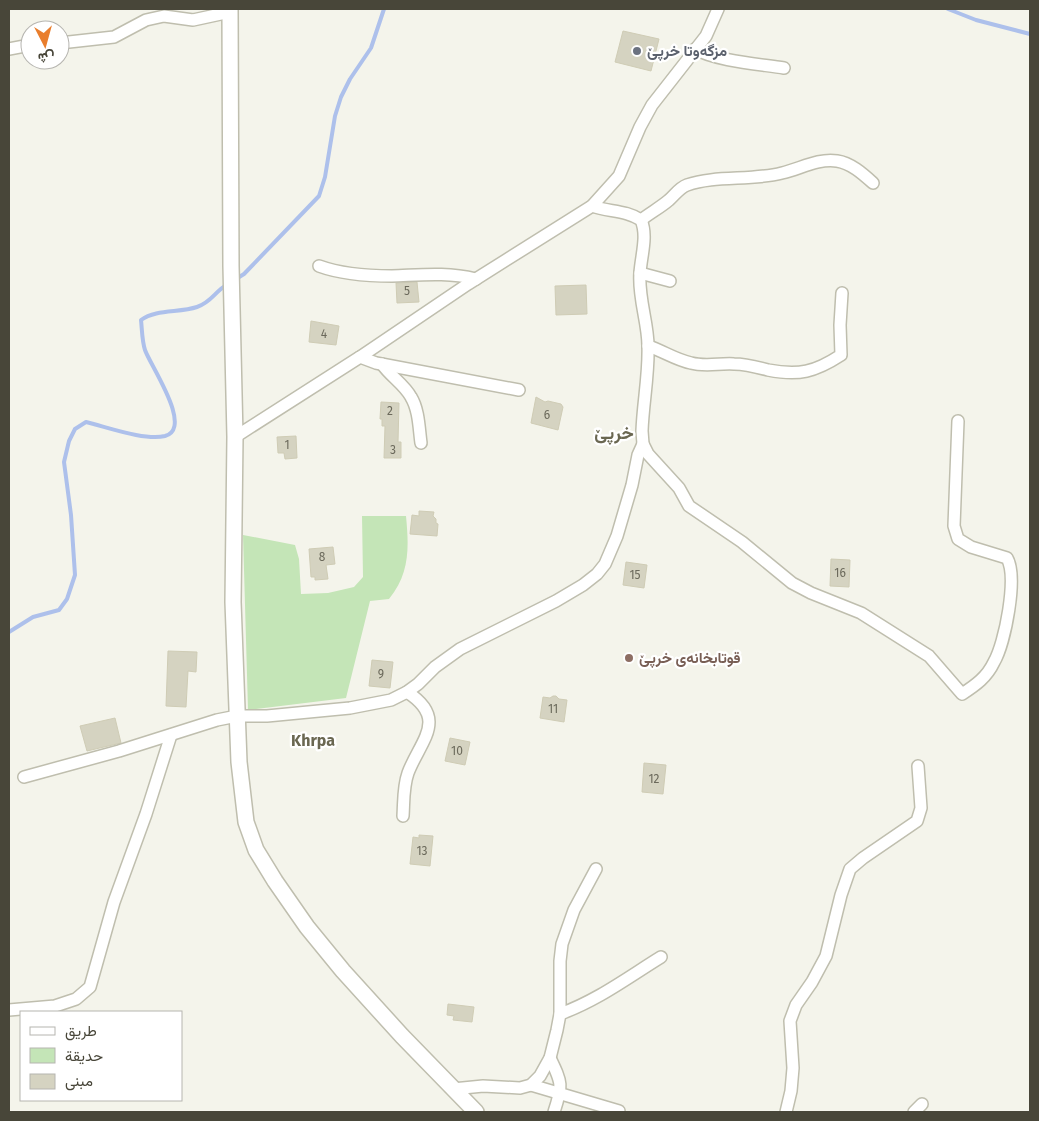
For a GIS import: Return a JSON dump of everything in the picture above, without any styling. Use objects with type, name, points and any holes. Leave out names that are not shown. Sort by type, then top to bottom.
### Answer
[{"type":"street","points":[[235,436],[592,206],[619,176],[640,127],[652,105],[706,36],[718,9]]},
{"type":"street","points":[[70,42],[114,37],[146,20],[164,16],[193,20],[230,11],[230,266],[235,436],[233,602],[239,762],[246,822],[256,850],[307,927],[402,1036],[476,1112]]},
{"type":"street","points":[[695,49],[720,57],[784,68]]},
{"type":"street","points":[[641,220],[686,186],[703,182],[781,174],[823,161],[838,161],[850,166],[860,171],[873,183]]},
{"type":"street","points":[[24,777],[119,751],[217,720],[237,716],[266,716],[350,708],[391,700],[418,684],[435,667],[460,649],[556,601],[597,574],[605,564],[617,536],[632,485],[638,455],[643,444],[648,346],[646,318],[640,288],[644,248],[641,220],[623,212],[592,206]]},
{"type":"street","points":[[319,266],[331,270],[377,276],[442,274],[476,279]]},
{"type":"street","points":[[640,273],[670,282]]},
{"type":"street","points":[[648,346],[694,364],[749,365],[787,373],[816,370],[841,355],[840,307],[842,293]]},
{"type":"street","points":[[360,357],[382,364],[519,390]]},
{"type":"street","points":[[382,364],[389,375],[412,397],[416,409],[421,443]]},
{"type":"street","points":[[643,444],[648,454],[678,488],[689,506],[742,542],[792,583],[811,593],[861,613],[928,656],[939,666],[962,694],[981,682],[995,661],[1008,619],[1012,574],[1007,558],[971,547],[958,538],[954,526],[958,421]]},
{"type":"street","points":[[403,816],[405,784],[414,760],[427,735],[429,726],[424,708],[419,700],[407,692]]},
{"type":"street","points":[[9,1010],[55,1006],[76,999],[90,987],[114,902],[146,814],[171,735]]},
{"type":"street","points":[[786,1112],[791,1091],[793,1068],[790,1021],[796,1005],[812,982],[826,956],[850,869],[916,821],[921,808],[918,766]]},
{"type":"street","points":[[531,1085],[540,1076],[550,1058],[560,1014],[560,961],[562,944],[574,910],[596,869]]},
{"type":"street","points":[[560,1014],[574,1009],[616,987],[661,957]]},
{"type":"street","points":[[550,1058],[559,1078],[561,1093],[554,1112]]},
{"type":"street","points":[[453,1089],[484,1086],[509,1088],[531,1085],[619,1111]]},
{"type":"green space","points":[[362,516],[406,516],[408,539],[404,570],[396,590],[389,599],[370,601],[346,698],[248,710],[243,535],[295,545],[299,559],[301,594],[328,593],[354,587],[363,577]]},
{"type":"building","name":"مزگەوتا خرپێ","points":[[623,31],[659,39],[651,71],[615,62]]},
{"type":"building","points":[[417,282],[419,302],[397,303],[396,283]]},
{"type":"building","points":[[586,285],[587,314],[556,315],[555,286]]},
{"type":"building","points":[[311,321],[339,326],[336,345],[309,342]]},
{"type":"building","points":[[536,397],[545,402],[561,404],[563,407],[558,430],[531,423]]},
{"type":"building","points":[[381,402],[399,403],[398,442],[401,442],[401,458],[384,458],[385,426],[382,426],[382,419],[380,419]]},
{"type":"building","points":[[296,436],[297,458],[285,459],[284,453],[278,453],[277,437]]},
{"type":"building","points":[[419,511],[434,512],[433,516],[438,524],[437,536],[410,534],[412,515],[419,516]]},
{"type":"building","points":[[333,547],[335,564],[326,565],[328,579],[315,580],[315,577],[311,577],[309,549]]},
{"type":"building","points":[[831,559],[850,560],[849,587],[830,586]]},
{"type":"building","points":[[626,562],[647,565],[644,588],[623,585]]},
{"type":"building","points":[[168,651],[197,652],[196,672],[188,671],[186,707],[166,706]]},
{"type":"building","points":[[372,660],[393,662],[390,688],[369,686]]},
{"type":"building","points":[[553,696],[567,700],[564,722],[540,718],[543,697],[550,698]]},
{"type":"building","points":[[115,718],[121,743],[87,751],[80,726]]},
{"type":"building","points":[[450,738],[470,742],[465,765],[445,761]]},
{"type":"building","points":[[644,763],[666,765],[663,794],[642,792]]},
{"type":"building","points":[[419,835],[433,836],[430,866],[410,864],[413,837],[419,838]]},
{"type":"building","points":[[448,1004],[474,1007],[472,1022],[453,1020],[454,1016],[447,1015]]},
{"type":"waterway","points":[[236,279],[244,274],[319,196],[325,177],[335,116],[341,97],[350,79],[371,48],[384,9]]},
{"type":"waterway","points":[[948,9],[976,20],[1030,34]]},
{"type":"waterway","points":[[9,632],[33,617],[59,610],[67,599],[75,575],[71,515],[64,462],[69,441],[75,429],[86,422],[147,437],[165,436],[173,431],[175,421],[173,409],[145,350],[141,320],[154,314],[190,309],[202,305],[228,284]]},
{"type":"place","name":"مزگەوتا خرپێ","points":[[637,51]]},
{"type":"place","name":"قوتابخانەی خرپێ","points":[[629,658]]},
{"type":"district","name":"خرپێ","points":[[614,433]]},
{"type":"district","name":"Khrpa","points":[[313,740]]}]
